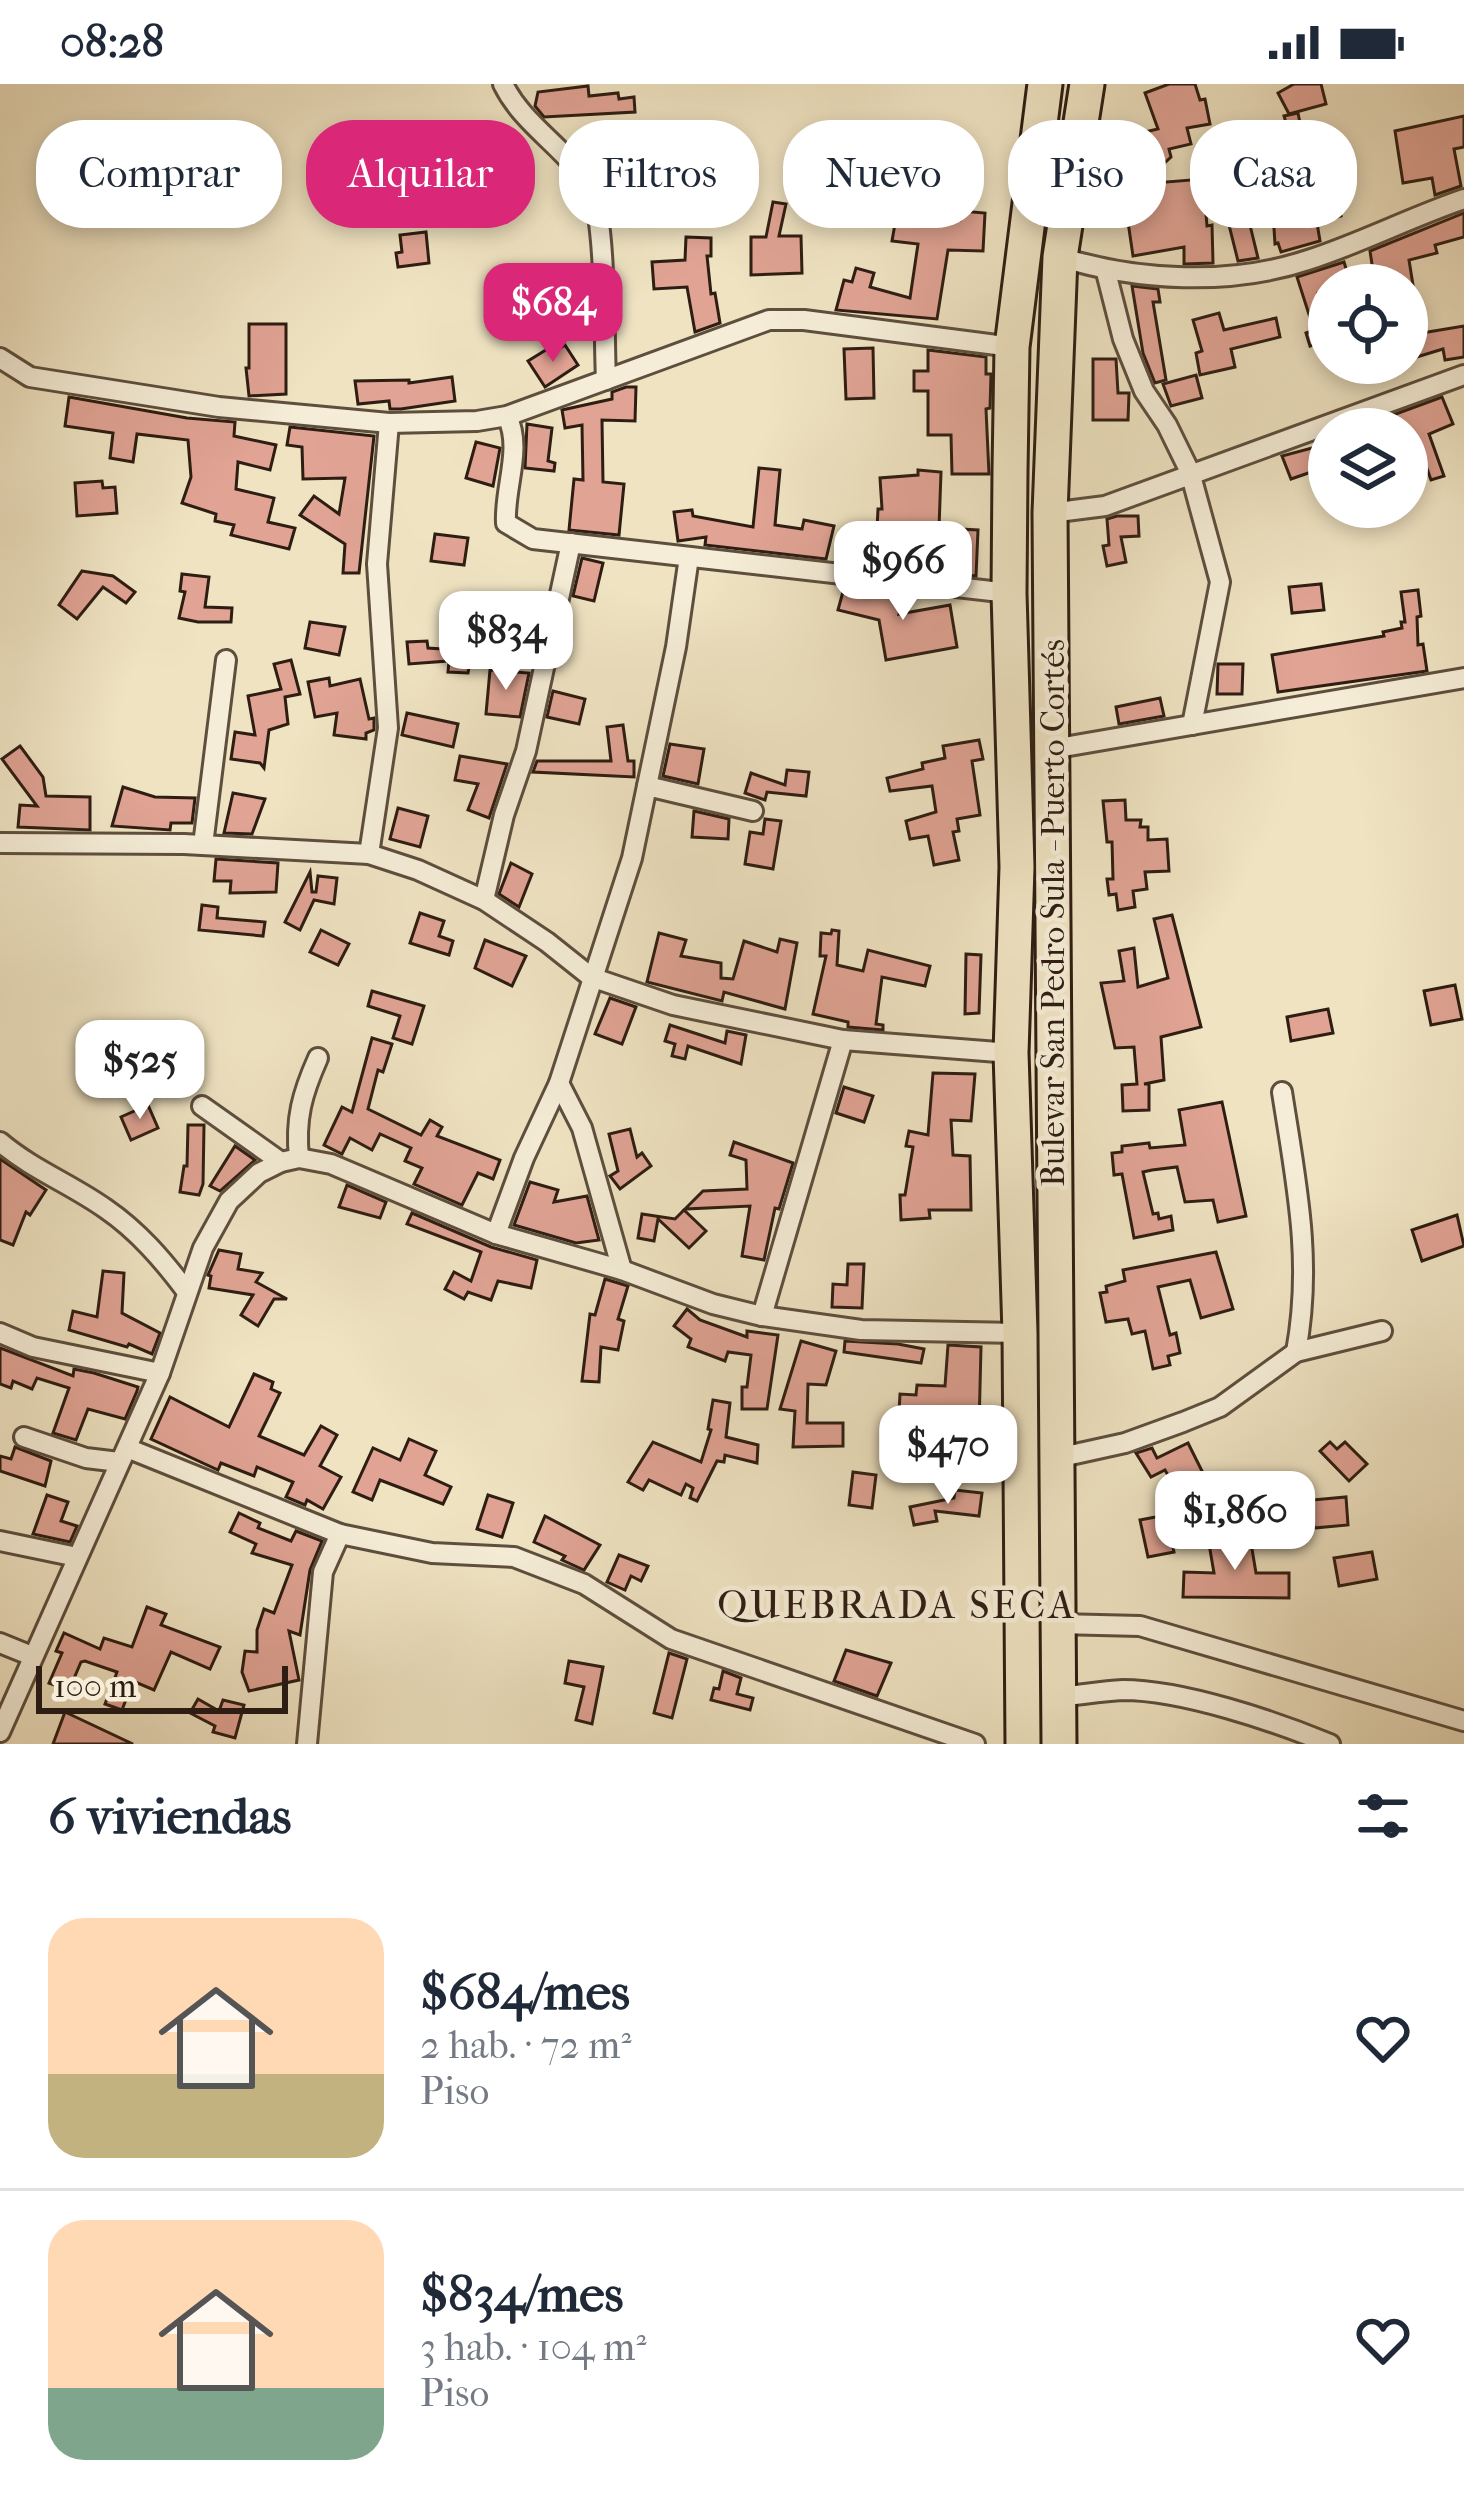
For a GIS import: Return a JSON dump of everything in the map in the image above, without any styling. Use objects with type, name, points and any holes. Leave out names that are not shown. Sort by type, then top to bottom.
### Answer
[{"type":"highway","name":"Bulevar San Pedro Sula - Puerto Cortés","points":[[1023,1744],[1012,1053],[1017,867],[1009,593],[1012,347],[1045,84]]},
{"type":"highway","name":"Bulevar San Pedro Sula - Puerto Cortés","points":[[1059,1744],[1050,513],[1060,257],[1087,84]]},
{"type":"street","points":[[502,84],[529,124],[567,159],[592,194],[606,380]]},
{"type":"street","points":[[1060,257],[1106,272],[1192,277],[1306,261],[1464,199]]},
{"type":"street","points":[[1106,272],[1123,339],[1144,391],[1190,472],[1220,582],[1192,725]]},
{"type":"street","points":[[0,358],[31,376],[219,407],[388,423],[507,416],[769,320],[804,320],[1012,347]]},
{"type":"street","points":[[1050,513],[1105,506],[1464,375]]},
{"type":"street","points":[[507,416],[515,432],[505,496],[506,523],[533,538],[1009,593]]},
{"type":"street","points":[[369,854],[388,728],[377,564],[388,423]]},
{"type":"street","points":[[484,900],[504,814],[526,752],[571,543]]},
{"type":"street","points":[[496,1234],[559,1083],[632,858],[676,647],[689,557]]},
{"type":"street","points":[[202,845],[226,660]]},
{"type":"street","points":[[1052,749],[1464,678]]},
{"type":"street","points":[[647,786],[753,811]]},
{"type":"street","points":[[0,843],[202,845],[369,854],[484,900],[591,977],[673,1005],[843,1040],[1012,1053]]},
{"type":"street","points":[[762,1316],[843,1040]]},
{"type":"street","points":[[290,1160],[297,1111],[318,1058]]},
{"type":"street","points":[[559,1083],[582,1128],[622,1270]]},
{"type":"street","points":[[1282,1092],[1305,1239],[1303,1312],[1296,1352]]},
{"type":"street","points":[[202,1106],[290,1160],[331,1164],[496,1234],[622,1270],[713,1304],[861,1330],[1020,1333]]},
{"type":"street","points":[[0,1142],[23,1162],[105,1208],[158,1253],[187,1292]]},
{"type":"street","points":[[0,1732],[160,1373],[203,1248],[229,1201],[259,1173],[290,1160]]},
{"type":"street","points":[[1057,1458],[1126,1443],[1220,1407],[1296,1352],[1382,1330]]},
{"type":"street","points":[[0,1333],[33,1347],[160,1373]]},
{"type":"street","points":[[24,1437],[86,1458],[123,1455],[340,1534],[432,1552],[514,1557],[584,1584],[671,1639],[975,1744]]},
{"type":"street","points":[[307,1744],[323,1572],[340,1534]]},
{"type":"street","points":[[0,1541],[77,1557]]},
{"type":"street","points":[[1058,1624],[1140,1626],[1464,1721]]},
{"type":"street","points":[[0,1643],[32,1656]]},
{"type":"street","points":[[1058,1697],[1121,1690],[1158,1693],[1330,1744]]},
{"type":"building","points":[[1169,84],[1195,84],[1200,100],[1205,99],[1209,120],[1190,120],[1190,144],[1169,149],[1171,157],[1166,162],[1166,120],[1155,120],[1145,93]]},
{"type":"building","points":[[1294,84],[1321,84],[1326,104],[1289,114],[1278,93]]},
{"type":"building","points":[[588,86],[589,96],[618,93],[619,99],[634,97],[635,112],[544,117],[535,106],[538,92]]},
{"type":"building","points":[[1464,116],[1464,147],[1454,149],[1461,186],[1435,195],[1432,178],[1403,183],[1395,131]]},
{"type":"building","points":[[1190,180],[1190,228],[1212,228],[1213,263],[1184,264],[1184,247],[1133,256],[1129,228],[1166,228],[1166,182]]},
{"type":"building","points":[[773,202],[783,204],[779,236],[801,236],[802,273],[751,275],[751,237],[766,237]]},
{"type":"building","points":[[985,213],[983,251],[948,250],[937,319],[836,310],[844,280],[852,282],[856,268],[874,273],[870,287],[910,298],[918,244],[892,241],[894,228],[984,228]]},
{"type":"building","points":[[1464,213],[1464,237],[1435,245],[1437,253],[1409,260],[1410,264],[1372,264],[1370,251]]},
{"type":"building","points":[[1230,228],[1251,228],[1258,258],[1238,261]]},
{"type":"building","points":[[1274,228],[1318,228],[1320,241],[1281,252]]},
{"type":"building","points":[[426,232],[429,263],[398,267],[400,235]]},
{"type":"building","points":[[686,237],[711,238],[711,256],[707,256],[711,294],[715,293],[720,323],[695,332],[687,287],[654,289],[652,262],[685,260]]},
{"type":"building","points":[[1308,273],[1308,311],[1297,277]]},
{"type":"building","points":[[1132,286],[1158,289],[1160,302],[1153,302],[1166,380],[1155,383],[1143,353]]},
{"type":"building","points":[[1219,313],[1224,330],[1276,318],[1280,337],[1231,349],[1235,367],[1200,375],[1196,353],[1202,351],[1193,320]]},
{"type":"building","points":[[249,324],[286,324],[286,394],[249,396]]},
{"type":"building","points":[[1464,326],[1464,357],[1445,360],[1443,349],[1428,354],[1428,332]]},
{"type":"building","points":[[565,345],[578,365],[545,387],[528,361]]},
{"type":"building","points":[[873,348],[874,398],[846,399],[844,349]]},
{"type":"building","points":[[928,350],[986,357],[986,374],[991,374],[990,408],[986,409],[989,474],[952,474],[951,435],[928,435],[928,391],[914,391],[914,371],[928,371]]},
{"type":"building","points":[[1093,359],[1116,359],[1118,393],[1129,393],[1128,420],[1093,420]]},
{"type":"building","points":[[1196,375],[1202,398],[1171,406],[1163,384]]},
{"type":"building","points":[[452,377],[455,401],[401,409],[390,409],[389,401],[358,404],[355,381],[409,383]]},
{"type":"building","points":[[636,387],[635,421],[602,420],[603,482],[624,484],[619,535],[569,530],[574,479],[583,480],[582,425],[565,428],[562,410],[612,399],[612,392]]},
{"type":"building","points":[[69,397],[235,422],[234,436],[276,445],[270,470],[238,462],[236,489],[274,498],[268,522],[295,528],[289,549],[231,535],[234,525],[215,521],[216,514],[182,503],[191,477],[188,440],[137,434],[133,462],[110,458],[113,433],[65,426]]},
{"type":"building","points":[[1442,397],[1453,424],[1429,434],[1444,476],[1431,480],[1428,471],[1428,408],[1412,408]]},
{"type":"building","points":[[527,424],[552,428],[548,461],[555,463],[554,471],[525,468]]},
{"type":"building","points":[[290,427],[374,436],[359,573],[343,573],[345,544],[300,515],[314,496],[339,514],[345,478],[303,479],[302,447],[287,445]]},
{"type":"building","points":[[476,442],[500,448],[493,486],[466,478]]},
{"type":"building","points":[[1308,449],[1308,473],[1291,479],[1282,456]]},
{"type":"building","points":[[759,468],[780,470],[775,525],[802,529],[804,520],[834,526],[826,559],[705,545],[706,537],[678,541],[674,512],[692,510],[693,516],[753,527]]},
{"type":"building","points":[[918,470],[941,472],[939,528],[978,530],[976,576],[906,568],[908,531],[877,529],[878,509],[882,509],[880,478],[918,475]]},
{"type":"building","points":[[102,481],[103,488],[115,487],[117,513],[77,516],[75,483]]},
{"type":"building","points":[[1138,516],[1139,536],[1121,537],[1126,562],[1107,566],[1103,546],[1109,545],[1107,519]]},
{"type":"building","points":[[435,534],[468,538],[464,565],[431,561]]},
{"type":"building","points":[[582,558],[603,563],[594,601],[573,596]]},
{"type":"building","points":[[82,571],[113,576],[135,592],[126,603],[103,587],[77,619],[59,605]]},
{"type":"building","points":[[182,574],[209,577],[205,607],[232,608],[231,622],[179,618],[185,592],[180,591]]},
{"type":"building","points":[[1321,584],[1324,610],[1292,613],[1289,587]]},
{"type":"building","points":[[844,588],[904,595],[899,614],[950,605],[957,647],[886,660],[879,620],[838,610]]},
{"type":"building","points":[[1418,590],[1418,645],[1423,644],[1427,671],[1278,692],[1272,655],[1384,636],[1383,632],[1402,628],[1401,592]]},
{"type":"building","points":[[310,622],[345,627],[339,655],[305,648]]},
{"type":"building","points":[[427,641],[428,648],[472,651],[468,673],[448,672],[449,661],[409,664],[407,642]]},
{"type":"building","points":[[291,660],[300,694],[285,697],[288,724],[269,730],[264,768],[260,763],[231,759],[235,732],[255,735],[248,696],[281,689],[274,664]]},
{"type":"building","points":[[1218,664],[1243,664],[1242,694],[1217,694]]},
{"type":"building","points":[[490,670],[529,673],[520,717],[486,714]]},
{"type":"building","points":[[329,678],[330,686],[360,679],[369,719],[374,718],[374,730],[366,733],[366,739],[334,735],[337,713],[315,717],[308,682]]},
{"type":"building","points":[[553,691],[585,699],[579,724],[547,717]]},
{"type":"building","points":[[1160,698],[1164,716],[1119,724],[1116,707]]},
{"type":"building","points":[[407,713],[458,724],[453,747],[402,735]]},
{"type":"building","points":[[623,725],[634,777],[533,772],[537,761],[611,761],[607,727]]},
{"type":"building","points":[[979,740],[983,759],[972,761],[980,815],[957,819],[959,831],[953,832],[959,860],[934,865],[928,836],[910,839],[906,821],[936,812],[932,786],[890,791],[887,778],[945,758],[943,746]]},
{"type":"building","points":[[670,744],[704,749],[698,784],[663,776]]},
{"type":"building","points":[[20,746],[43,777],[46,796],[90,797],[90,830],[18,827],[20,805],[37,806],[2,759]]},
{"type":"building","points":[[460,756],[507,764],[489,818],[468,810],[478,784],[455,780]]},
{"type":"building","points":[[787,770],[809,772],[806,796],[767,792],[765,800],[745,793],[751,773],[785,785]]},
{"type":"building","points":[[123,787],[155,797],[195,798],[192,823],[171,823],[170,830],[112,826]]},
{"type":"building","points":[[233,793],[265,799],[252,834],[224,833]]},
{"type":"building","points":[[1125,800],[1126,820],[1141,820],[1140,827],[1148,827],[1148,840],[1167,839],[1169,871],[1145,872],[1147,889],[1133,891],[1135,907],[1118,910],[1116,894],[1109,895],[1112,842],[1107,842],[1103,801]]},
{"type":"building","points":[[398,808],[428,816],[420,847],[390,839]]},
{"type":"building","points":[[694,811],[729,819],[728,839],[692,837]]},
{"type":"building","points":[[765,819],[781,821],[773,869],[745,864],[750,832],[763,834]]},
{"type":"building","points":[[216,859],[278,863],[276,892],[230,893],[231,881],[214,881]]},
{"type":"building","points":[[511,863],[532,874],[519,907],[499,894]]},
{"type":"building","points":[[310,872],[312,892],[316,892],[318,876],[337,878],[334,904],[314,900],[300,930],[285,922]]},
{"type":"building","points":[[202,905],[218,907],[217,918],[265,922],[263,936],[199,930]]},
{"type":"building","points":[[420,913],[444,921],[439,936],[453,941],[449,955],[410,943]]},
{"type":"building","points":[[1172,915],[1201,1027],[1161,1037],[1164,1080],[1144,1084],[1149,1084],[1149,1110],[1123,1111],[1122,1085],[1137,1084],[1134,1047],[1115,1048],[1101,983],[1124,981],[1119,951],[1134,948],[1138,987],[1168,978],[1154,919]]},
{"type":"building","points":[[321,930],[349,944],[338,965],[310,952]]},
{"type":"building","points":[[839,931],[837,965],[863,971],[868,950],[930,966],[925,986],[882,977],[876,1024],[883,1025],[883,1030],[848,1027],[848,1022],[813,1014],[826,956],[820,956],[821,933]]},
{"type":"building","points":[[659,933],[686,940],[681,956],[721,963],[721,978],[733,979],[744,941],[777,952],[780,939],[797,943],[785,1009],[724,992],[722,1001],[647,982]]},
{"type":"building","points":[[485,940],[526,956],[512,986],[475,968]]},
{"type":"building","points":[[966,954],[981,955],[979,1013],[965,1014]]},
{"type":"building","points":[[1455,985],[1462,1019],[1431,1025],[1424,991]]},
{"type":"building","points":[[372,991],[424,1006],[412,1044],[393,1038],[400,1016],[368,1006]]},
{"type":"building","points":[[610,998],[636,1007],[622,1044],[595,1034]]},
{"type":"building","points":[[1328,1009],[1333,1033],[1291,1041],[1287,1017]]},
{"type":"building","points":[[670,1025],[725,1043],[727,1031],[746,1035],[741,1064],[688,1046],[685,1059],[672,1056],[675,1044],[665,1041]]},
{"type":"building","points":[[372,1038],[392,1044],[383,1072],[378,1070],[368,1109],[421,1135],[430,1120],[442,1127],[437,1136],[500,1160],[493,1179],[478,1173],[462,1205],[414,1184],[422,1168],[405,1161],[411,1148],[380,1134],[372,1150],[350,1138],[342,1154],[324,1145],[342,1107],[352,1112]]},
{"type":"building","points":[[150,1039],[171,1044],[159,1079],[136,1071]]},
{"type":"building","points":[[933,1073],[975,1074],[971,1121],[951,1120],[953,1155],[970,1156],[971,1210],[929,1210],[930,1218],[901,1220],[900,1195],[905,1195],[913,1147],[906,1146],[909,1131],[928,1135]]},
{"type":"building","points":[[844,1087],[873,1096],[864,1122],[836,1113]]},
{"type":"building","points":[[1222,1102],[1246,1216],[1218,1222],[1213,1200],[1185,1202],[1177,1167],[1152,1170],[1143,1172],[1153,1214],[1158,1213],[1159,1219],[1171,1216],[1173,1230],[1134,1238],[1122,1174],[1114,1175],[1112,1153],[1122,1152],[1122,1146],[1149,1143],[1150,1148],[1185,1145],[1179,1110]]},
{"type":"building","points":[[148,1105],[158,1128],[131,1140],[121,1117]]},
{"type":"building","points":[[188,1125],[204,1125],[199,1195],[180,1192],[187,1166]]},
{"type":"building","points":[[630,1129],[637,1157],[642,1153],[651,1166],[620,1189],[610,1176],[618,1171],[609,1134]]},
{"type":"building","points":[[734,1142],[793,1163],[779,1209],[775,1208],[764,1260],[742,1256],[750,1206],[685,1209],[703,1191],[747,1189],[746,1160],[730,1155]]},
{"type":"building","points":[[235,1146],[255,1160],[220,1191],[210,1186]]},
{"type":"building","points":[[0,1159],[46,1190],[30,1215],[26,1212],[13,1245],[0,1240]]},
{"type":"building","points":[[530,1182],[558,1190],[554,1202],[587,1196],[599,1240],[576,1243],[514,1225]]},
{"type":"building","points":[[347,1185],[386,1202],[380,1218],[339,1207]]},
{"type":"building","points":[[684,1210],[706,1231],[689,1248],[658,1219],[654,1241],[638,1238],[642,1214],[675,1219]]},
{"type":"building","points":[[412,1213],[491,1247],[537,1260],[531,1288],[498,1281],[491,1300],[468,1292],[464,1299],[445,1289],[454,1272],[471,1281],[481,1252],[407,1224]]},
{"type":"building","points":[[1457,1215],[1464,1246],[1422,1261],[1412,1230]]},
{"type":"building","points":[[219,1250],[241,1254],[238,1269],[262,1273],[256,1282],[287,1299],[274,1299],[258,1326],[241,1315],[253,1295],[209,1288],[208,1275]]},
{"type":"building","points":[[1216,1252],[1233,1309],[1201,1318],[1190,1280],[1158,1287],[1170,1335],[1176,1333],[1180,1353],[1168,1356],[1170,1365],[1153,1369],[1145,1331],[1132,1334],[1128,1319],[1106,1322],[1100,1293],[1107,1292],[1106,1286],[1125,1281],[1123,1270]]},
{"type":"building","points":[[848,1264],[864,1264],[862,1308],[832,1307],[833,1284],[847,1285]]},
{"type":"building","points":[[103,1271],[124,1273],[122,1313],[160,1333],[152,1354],[69,1330],[73,1311],[97,1317]]},
{"type":"building","points":[[605,1279],[628,1286],[618,1319],[624,1321],[618,1350],[601,1347],[599,1382],[582,1381],[590,1314],[595,1315]]},
{"type":"building","points":[[687,1309],[700,1320],[747,1337],[747,1331],[778,1335],[767,1409],[742,1409],[742,1387],[747,1387],[751,1355],[728,1352],[725,1361],[688,1347],[691,1339],[674,1326]]},
{"type":"building","points":[[801,1341],[836,1351],[826,1385],[808,1384],[807,1423],[843,1423],[843,1446],[793,1447],[795,1411],[780,1409]]},
{"type":"building","points":[[845,1341],[924,1349],[921,1363],[844,1352]]},
{"type":"building","points":[[948,1345],[981,1347],[979,1427],[914,1424],[915,1413],[899,1412],[900,1394],[916,1395],[917,1385],[945,1386]]},
{"type":"building","points":[[0,1348],[73,1376],[74,1369],[138,1387],[125,1419],[88,1409],[76,1440],[53,1433],[69,1388],[37,1378],[32,1389],[13,1381],[11,1388],[0,1384]]},
{"type":"building","points":[[254,1374],[273,1382],[271,1389],[280,1393],[259,1436],[304,1455],[321,1426],[337,1435],[320,1466],[341,1477],[323,1509],[307,1500],[305,1505],[286,1497],[293,1482],[257,1467],[254,1476],[221,1463],[218,1470],[151,1439],[170,1397],[229,1427]]},
{"type":"building","points":[[713,1400],[730,1403],[726,1437],[758,1445],[757,1463],[725,1455],[724,1462],[717,1461],[697,1501],[690,1498],[693,1488],[686,1484],[681,1495],[649,1480],[643,1490],[628,1482],[653,1442],[701,1462],[711,1430]]},
{"type":"building","points":[[409,1439],[436,1451],[425,1475],[451,1487],[443,1504],[380,1480],[372,1500],[353,1492],[373,1448],[400,1460]]},
{"type":"building","points":[[1330,1442],[1337,1449],[1345,1442],[1367,1464],[1349,1481],[1320,1451]]},
{"type":"building","points":[[1188,1443],[1209,1485],[1181,1499],[1165,1470],[1151,1477],[1136,1453],[1152,1448],[1157,1458]]},
{"type":"building","points":[[15,1447],[51,1461],[45,1486],[0,1471],[0,1456],[11,1459]]},
{"type":"building","points":[[853,1472],[876,1475],[872,1508],[849,1505]]},
{"type":"building","points":[[955,1490],[982,1493],[979,1516],[935,1511],[937,1521],[914,1525],[910,1507],[954,1498]]},
{"type":"building","points":[[47,1495],[68,1502],[61,1521],[77,1526],[70,1542],[33,1534]]},
{"type":"building","points":[[488,1495],[513,1503],[502,1537],[477,1529]]},
{"type":"building","points":[[1346,1497],[1348,1525],[1314,1528],[1312,1500]]},
{"type":"building","points":[[239,1513],[260,1523],[258,1528],[291,1541],[296,1531],[322,1541],[310,1570],[300,1635],[289,1631],[299,1680],[249,1691],[242,1672],[245,1651],[257,1652],[264,1609],[274,1613],[292,1565],[252,1553],[256,1544],[230,1532]]},
{"type":"building","points":[[1166,1515],[1174,1552],[1148,1557],[1140,1520]]},
{"type":"building","points":[[545,1516],[600,1545],[584,1570],[534,1542]]},
{"type":"building","points":[[1249,1531],[1256,1573],[1289,1573],[1289,1598],[1183,1597],[1184,1572],[1214,1573],[1208,1538]]},
{"type":"building","points":[[1372,1552],[1377,1579],[1339,1586],[1334,1558]]},
{"type":"building","points":[[619,1555],[648,1566],[641,1581],[631,1576],[625,1590],[607,1582]]},
{"type":"building","points":[[147,1607],[166,1614],[161,1625],[220,1647],[210,1669],[171,1652],[154,1690],[133,1681],[122,1710],[105,1704],[117,1672],[85,1661],[69,1690],[49,1683],[62,1653],[56,1651],[64,1633],[100,1649],[104,1638],[132,1647]]},
{"type":"building","points":[[846,1650],[891,1663],[877,1696],[834,1681]]},
{"type":"building","points":[[669,1653],[687,1659],[672,1718],[654,1713]]},
{"type":"building","points":[[569,1661],[603,1667],[592,1724],[576,1720],[584,1687],[565,1683]]},
{"type":"building","points":[[723,1671],[741,1678],[737,1694],[753,1698],[750,1710],[711,1700]]},
{"type":"building","points":[[198,1699],[219,1711],[223,1700],[244,1705],[235,1738],[213,1732],[215,1726],[190,1713]]},
{"type":"building","points":[[65,1712],[133,1744],[53,1744]]},
{"type":"district","name":"QUEBRADA SECA","points":[[897,1605]]}]
